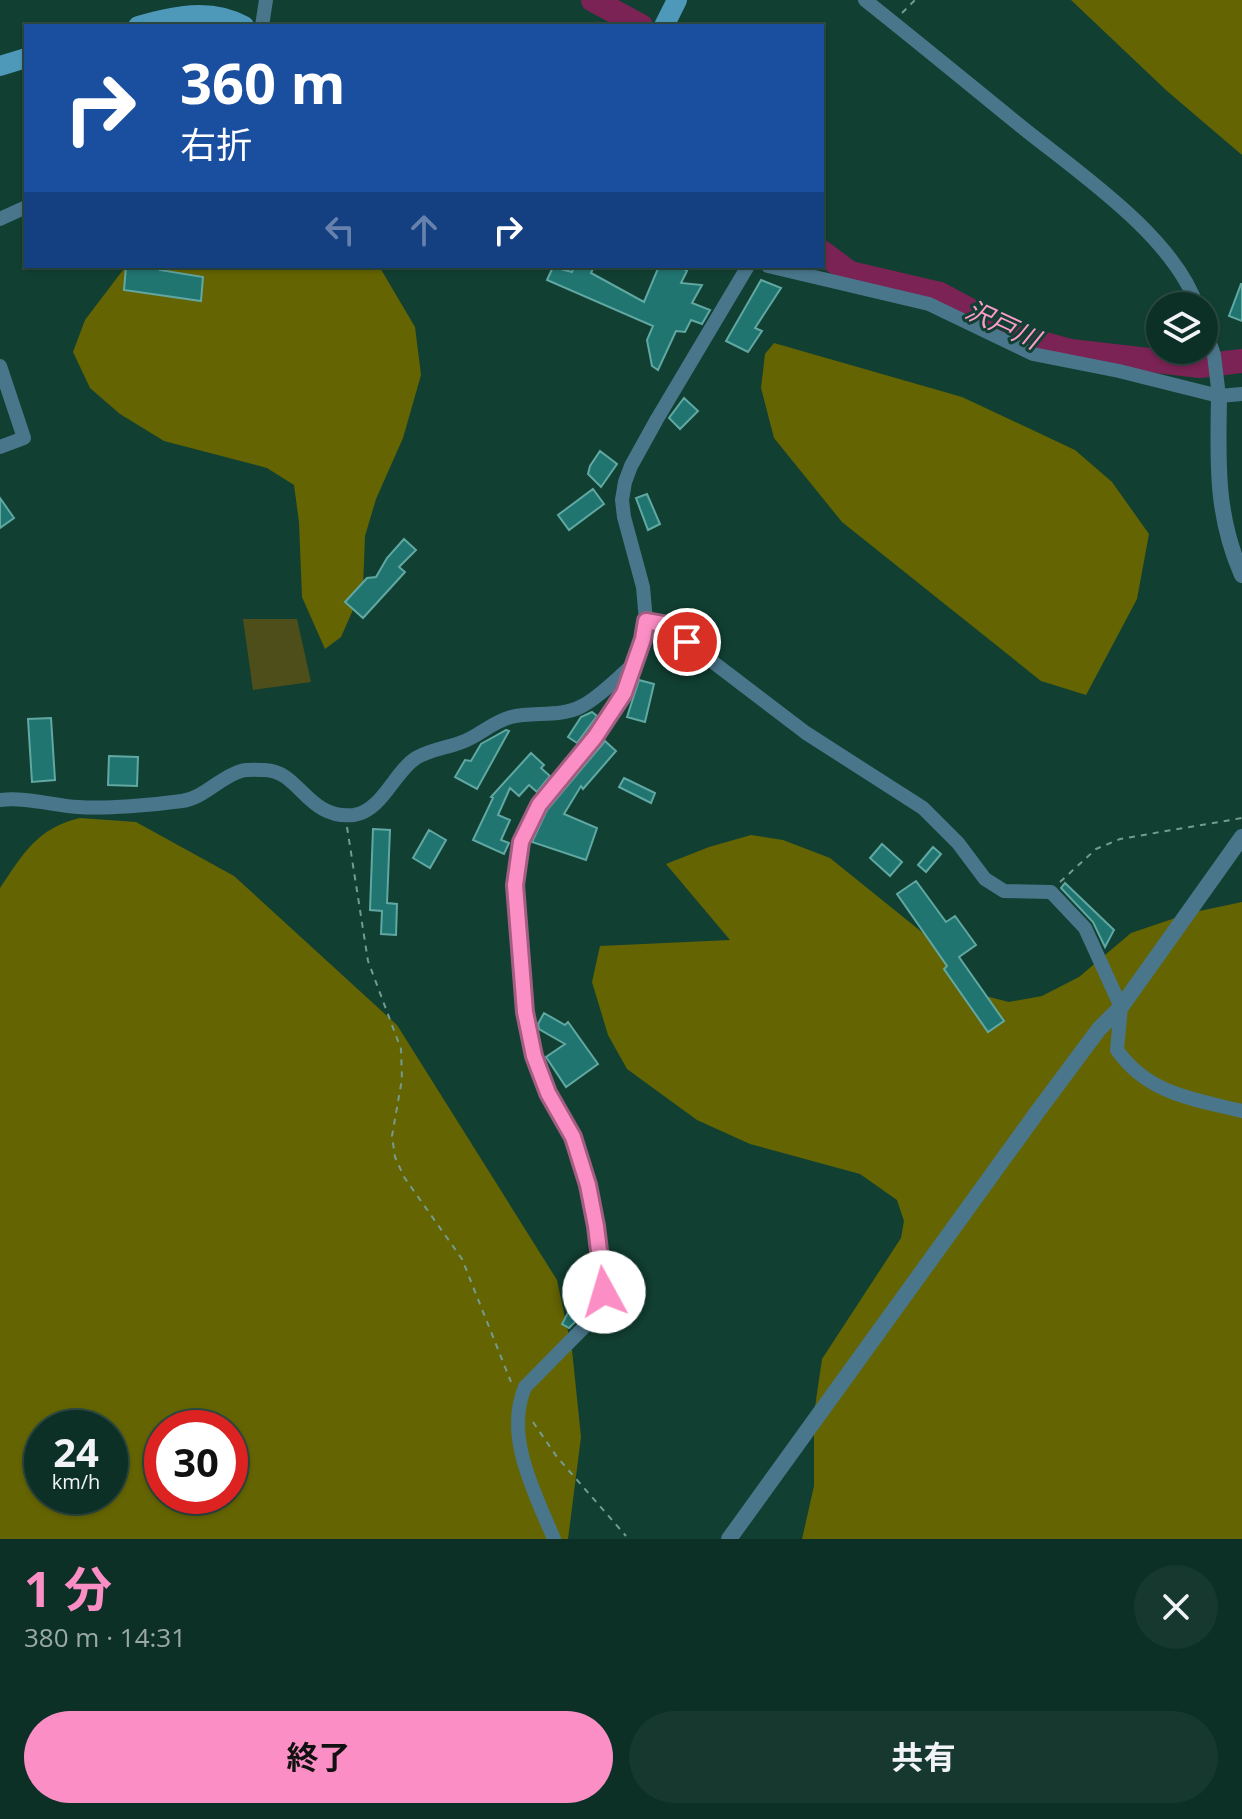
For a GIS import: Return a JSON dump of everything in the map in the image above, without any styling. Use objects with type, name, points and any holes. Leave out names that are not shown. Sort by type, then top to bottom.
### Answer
[{"type":"main road","points":[[665,24],[677,0]]},
{"type":"main road","points":[[145,24],[161,19],[209,14],[230,18],[240,24]]},
{"type":"main road","points":[[0,66],[24,59]]},
{"type":"street","points":[[262,24],[266,0]]},
{"type":"street","points":[[865,0],[1088,180],[1148,233],[1179,269],[1192,292]]},
{"type":"street","points":[[0,219],[24,208]]},
{"type":"street","points":[[554,1539],[526,1470],[518,1435],[518,1402],[525,1387],[596,1315],[604,1292],[588,1185],[573,1137],[540,1077],[525,1012],[515,885],[521,842],[539,805],[595,737],[624,693],[636,662],[646,621],[643,587],[624,517],[622,500],[625,482],[657,419],[747,268]]},
{"type":"street","points":[[776,268],[929,304],[1033,354],[1242,394]]},
{"type":"street","points":[[1215,364],[1219,390],[1218,485],[1223,522],[1242,575]]},
{"type":"street","points":[[0,366],[24,438],[0,447]]},
{"type":"street","points":[[646,621],[663,624],[806,733],[923,808],[958,843],[985,879],[1004,891],[1051,892],[1085,928],[1121,1007],[1117,1050],[1126,1064],[1153,1085],[1178,1095],[1242,1111]]},
{"type":"street","points":[[0,800],[23,798],[83,807],[185,801],[241,771],[270,770],[291,781],[312,803],[327,812],[360,814],[372,806],[415,759],[436,749],[464,742],[513,716],[559,713],[582,706],[636,662]]},
{"type":"street","points":[[729,1539],[1055,1088],[1099,1029],[1121,1007],[1242,837]]},
{"type":"path","points":[[894,23],[915,0]]},
{"type":"path","points":[[345,815],[368,961],[401,1049],[402,1079],[392,1136],[395,1157],[404,1177],[462,1259],[518,1402],[557,1457],[626,1536]]},
{"type":"path","points":[[1051,892],[1096,849],[1120,839],[1242,818]]},
{"type":"shaded area","points":[[1071,0],[1242,0],[1242,155],[1167,91]]},
{"type":"shaded area","points":[[124,268],[380,268],[415,327],[421,375],[403,438],[376,499],[365,536],[363,587],[341,637],[325,649],[302,597],[294,485],[267,468],[164,441],[120,414],[90,388],[73,352],[85,320]]},
{"type":"shaded area","points":[[774,343],[962,397],[1075,450],[1112,482],[1149,534],[1137,599],[1086,695],[1041,681],[842,522],[774,438],[761,388],[765,354]]},
{"type":"shaded area","points":[[243,619],[297,619],[311,682],[253,690]]},
{"type":"shaded area","points":[[80,818],[136,822],[234,876],[397,1025],[557,1280],[572,1350],[581,1437],[568,1539],[0,1539],[0,888],[32,844],[53,828]]},
{"type":"shaded area","points":[[751,835],[783,840],[830,858],[923,933],[973,993],[1009,1002],[1042,996],[1079,977],[1131,933],[1190,913],[1242,902],[1242,1539],[802,1539],[814,1486],[814,1414],[822,1359],[901,1238],[904,1221],[897,1200],[860,1174],[750,1144],[697,1120],[627,1069],[608,1035],[592,982],[600,946],[730,940],[666,864]]},
{"type":"building","points":[[126,268],[160,268],[203,277],[201,301],[124,290]]},
{"type":"building","points":[[553,268],[572,272],[573,268],[593,268],[591,273],[644,302],[658,268],[682,268],[687,271],[681,283],[702,285],[692,303],[710,310],[702,324],[691,320],[685,332],[676,331],[658,370],[652,366],[647,340],[653,326],[547,280]]},
{"type":"building","points":[[761,280],[781,288],[755,328],[762,331],[748,352],[726,341]]},
{"type":"building","points":[[1242,284],[1242,321],[1229,316]]},
{"type":"building","points":[[684,398],[698,411],[680,429],[669,418]]},
{"type":"building","points":[[600,451],[617,464],[601,487],[588,474]]},
{"type":"building","points":[[593,489],[604,504],[569,530],[558,515]]},
{"type":"building","points":[[647,494],[660,524],[648,530],[636,498]]},
{"type":"building","points":[[0,498],[14,518],[0,528]]},
{"type":"building","points":[[404,539],[416,550],[399,567],[405,572],[363,618],[345,602],[367,578],[376,577],[387,558]]},
{"type":"building","points":[[639,680],[654,684],[645,722],[627,717]]},
{"type":"building","points":[[592,712],[597,716],[577,743],[568,737],[581,717]]},
{"type":"building","points":[[51,718],[55,780],[32,782],[28,719]]},
{"type":"building","points":[[509,731],[477,789],[455,777],[465,760],[471,761],[481,744]]},
{"type":"building","points":[[605,741],[616,751],[583,789],[581,786],[564,814],[597,828],[586,860],[532,842],[547,810]]},
{"type":"building","points":[[531,753],[550,776],[537,792],[529,785],[519,796],[510,788],[498,815],[510,820],[501,840],[509,843],[504,854],[473,840],[491,797]]},
{"type":"building","points":[[109,756],[138,757],[137,786],[108,785]]},
{"type":"building","points":[[624,778],[655,793],[651,803],[619,787]]},
{"type":"building","points":[[373,829],[390,830],[387,903],[397,904],[396,935],[381,934],[382,911],[370,910]]},
{"type":"building","points":[[429,830],[446,840],[430,868],[413,858]]},
{"type":"building","points":[[882,844],[902,862],[890,876],[870,858]]},
{"type":"building","points":[[933,847],[941,854],[926,872],[918,865]]},
{"type":"building","points":[[916,881],[946,922],[955,916],[976,945],[959,957],[1004,1021],[988,1032],[897,894]]},
{"type":"building","points":[[1065,883],[1114,930],[1105,947],[1093,922],[1061,888]]},
{"type":"building","points":[[544,1013],[565,1025],[568,1022],[598,1064],[566,1087],[546,1057],[565,1044],[539,1029],[538,1024]]},
{"type":"building","points":[[589,1273],[594,1291],[587,1310],[569,1328],[562,1324]]},
{"type":"waterway","name":"沢戸川","points":[[593,0],[637,24]]},
{"type":"waterway","name":"沢戸川","points":[[824,254],[850,273],[940,294],[1020,337],[1071,351],[1200,366],[1242,361]]},
{"type":"route","points":[[604,1292],[588,1185],[573,1137],[540,1077],[534,1056],[525,1012],[515,885],[521,842],[539,805],[595,737],[624,693],[636,662],[646,621],[663,624],[687,642]]}]
